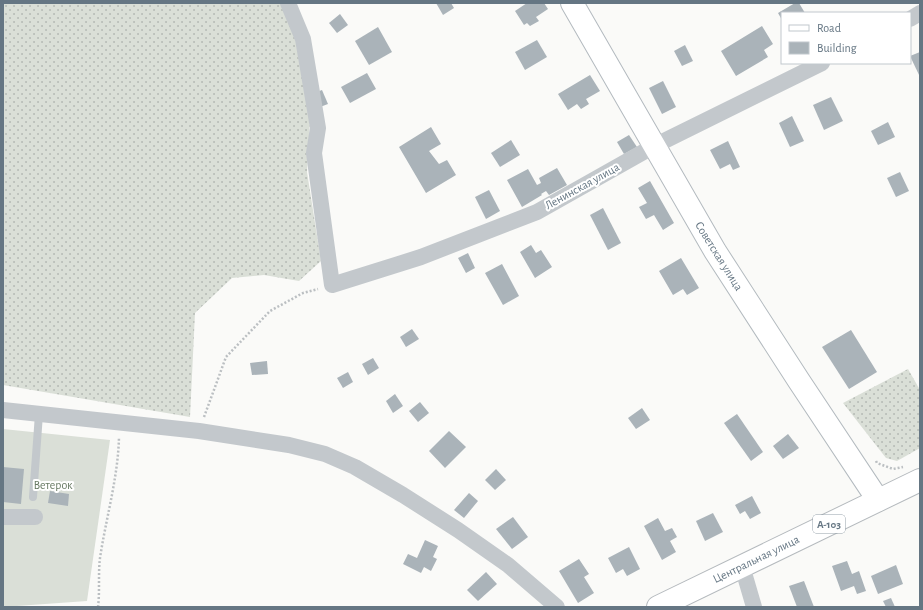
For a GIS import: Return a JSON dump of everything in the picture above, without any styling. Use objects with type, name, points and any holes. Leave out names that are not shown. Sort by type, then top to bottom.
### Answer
[{"type":"main road","name":"Советская улица","points":[[572,3],[715,251],[878,500]]},
{"type":"main road","name":"Центральная улица","points":[[658,607],[920,480]]},
{"type":"street","points":[[288,3],[303,40],[318,128],[314,153],[332,285]]},
{"type":"street","points":[[911,18],[920,13]]},
{"type":"street","name":"Ленинская улица","points":[[332,285],[421,257],[536,212],[654,146],[820,64]]},
{"type":"street","points":[[3,410],[199,430],[289,445],[325,454],[355,467],[403,495],[477,543],[508,565],[558,607]]},
{"type":"street","points":[[3,517],[35,517]]},
{"type":"street","points":[[742,566],[754,607]]},
{"type":"lane","points":[[33,497],[39,414]]},
{"type":"path","points":[[199,430],[226,357],[270,311],[303,294],[332,285]]},
{"type":"path","points":[[98,607],[100,559],[118,450],[119,422]]},
{"type":"green space","points":[[3,3],[281,3],[307,60],[310,119],[307,172],[321,261],[299,281],[264,275],[232,278],[195,313],[190,417],[3,385]]},
{"type":"green space","points":[[908,369],[920,390],[920,448],[897,461],[886,458],[843,403]]},
{"type":"green space","name":"Ветерок","points":[[3,429],[110,440],[87,601],[3,607]]},
{"type":"building","points":[[436,3],[451,3],[454,8],[443,15]]},
{"type":"building","points":[[527,3],[544,3],[548,9],[536,17],[539,21],[530,26],[527,23],[524,25],[515,11]]},
{"type":"building","points":[[795,3],[799,3],[804,12],[781,12],[781,18],[778,13]]},
{"type":"building","points":[[340,14],[348,25],[337,33],[329,23]]},
{"type":"building","points":[[762,26],[773,44],[764,50],[768,57],[736,76],[721,51]]},
{"type":"building","points":[[378,27],[392,52],[369,65],[355,41]]},
{"type":"building","points":[[537,40],[547,57],[525,70],[515,52]]},
{"type":"building","points":[[685,45],[693,61],[682,66],[674,51]]},
{"type":"building","points":[[920,52],[920,77],[911,58],[911,56]]},
{"type":"building","points":[[367,73],[376,89],[350,103],[341,87]]},
{"type":"building","points":[[590,75],[600,91],[586,99],[589,104],[581,109],[577,104],[568,110],[558,94]]},
{"type":"building","points":[[663,81],[676,107],[662,114],[649,88]]},
{"type":"building","points":[[322,90],[328,104],[320,107],[314,93]]},
{"type":"building","points":[[831,97],[843,121],[824,130],[813,105]]},
{"type":"building","points":[[792,116],[804,141],[790,147],[779,123]]},
{"type":"building","points":[[888,122],[895,137],[878,145],[871,131]]},
{"type":"building","points":[[431,127],[441,144],[429,151],[439,164],[447,160],[456,175],[426,193],[399,147]]},
{"type":"building","points":[[629,135],[637,147],[624,154],[617,142]]},
{"type":"building","points":[[511,140],[520,155],[500,167],[491,153]]},
{"type":"building","points":[[728,141],[740,167],[733,170],[730,164],[720,169],[710,150]]},
{"type":"building","points":[[557,168],[567,185],[549,195],[546,191],[522,207],[507,180],[528,169],[537,185],[541,183],[539,178]]},
{"type":"building","points":[[900,172],[909,191],[896,197],[887,178]]},
{"type":"building","points":[[650,181],[674,223],[663,230],[654,215],[646,219],[639,207],[647,203],[638,188]]},
{"type":"building","points":[[489,190],[500,211],[486,219],[475,197]]},
{"type":"building","points":[[603,208],[621,243],[608,250],[590,215]]},
{"type":"building","points":[[531,245],[536,253],[541,250],[552,267],[535,278],[520,252]]},
{"type":"building","points":[[468,253],[475,268],[466,273],[458,258]]},
{"type":"building","points":[[681,258],[699,288],[687,295],[683,289],[673,295],[659,271]]},
{"type":"building","points":[[502,264],[519,296],[503,305],[485,273]]},
{"type":"building","points":[[412,329],[419,339],[406,347],[400,337]]},
{"type":"building","points":[[851,330],[877,372],[849,389],[822,347]]},
{"type":"building","points":[[373,358],[379,368],[368,375],[362,364]]},
{"type":"building","points":[[267,361],[268,374],[252,375],[250,363]]},
{"type":"building","points":[[348,372],[353,382],[343,388],[337,378]]},
{"type":"building","points":[[395,394],[403,406],[393,413],[386,401]]},
{"type":"building","points":[[420,402],[429,413],[418,422],[409,411]]},
{"type":"building","points":[[642,408],[650,420],[636,429],[628,418]]},
{"type":"building","points":[[737,414],[763,452],[751,461],[724,423]]},
{"type":"building","points":[[449,431],[466,447],[445,468],[429,451]]},
{"type":"building","points":[[788,434],[799,448],[783,459],[773,446]]},
{"type":"building","points":[[3,467],[24,469],[21,504],[3,502]]},
{"type":"building","points":[[496,469],[506,480],[495,490],[485,480]]},
{"type":"building","points":[[50,491],[69,494],[68,506],[48,503]]},
{"type":"building","points":[[469,493],[478,501],[464,518],[454,510]]},
{"type":"building","points":[[752,496],[761,513],[750,519],[745,511],[740,514],[735,505]]},
{"type":"building","points":[[713,513],[723,532],[705,541],[696,521]]},
{"type":"building","points":[[513,517],[528,537],[512,549],[496,529]]},
{"type":"building","points":[[658,518],[665,531],[672,528],[677,537],[670,541],[676,552],[662,560],[644,526]]},
{"type":"building","points":[[425,540],[438,546],[433,557],[437,559],[431,571],[424,567],[421,573],[403,564],[408,554],[417,558]]},
{"type":"building","points":[[629,547],[640,569],[627,576],[623,569],[616,573],[608,558]]},
{"type":"building","points":[[579,559],[589,574],[584,577],[594,593],[578,603],[559,571]]},
{"type":"building","points":[[847,561],[852,574],[859,571],[866,591],[857,594],[854,586],[841,591],[832,566]]},
{"type":"building","points":[[896,565],[903,584],[878,594],[871,576]]},
{"type":"building","points":[[486,572],[497,584],[478,601],[467,590]]},
{"type":"building","points":[[804,581],[814,607],[797,607],[789,586]]},
{"type":"building","points":[[891,598],[895,607],[886,607],[883,601]]}]
